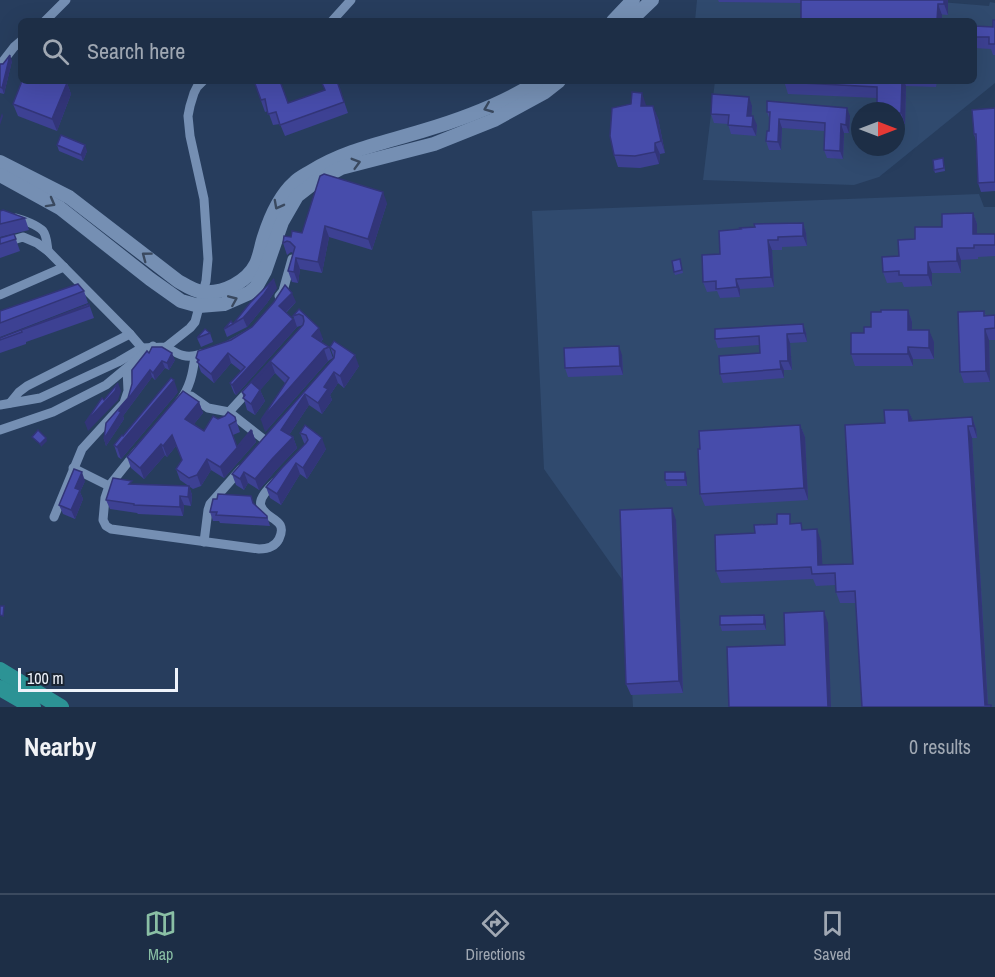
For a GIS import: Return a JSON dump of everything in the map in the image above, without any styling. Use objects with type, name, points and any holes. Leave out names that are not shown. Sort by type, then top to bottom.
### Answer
[{"type":"highway","points":[[0,670],[61,707]]},
{"type":"highway","points":[[0,688],[33,707]]},
{"type":"street","points":[[48,18],[66,0]]},
{"type":"street","points":[[335,18],[351,0]]},
{"type":"street","points":[[616,18],[633,0]]},
{"type":"street","points":[[633,18],[652,0]]},
{"type":"street","points":[[0,65],[18,44]]},
{"type":"street","points":[[166,347],[195,322],[206,281],[208,259],[204,199],[190,136],[189,116],[194,93],[201,84]]},
{"type":"street","points":[[0,175],[60,208],[181,301],[201,299],[243,281],[255,265],[266,230],[279,201],[295,181],[328,160],[424,131],[486,109],[535,84]]},
{"type":"street","points":[[0,162],[69,197],[201,299],[224,304],[249,293],[256,287],[265,271],[282,222],[297,196],[315,182],[341,168],[434,144],[484,124],[545,92],[555,84]]},
{"type":"street","points":[[11,217],[22,219],[42,231],[46,237],[48,251]]},
{"type":"street","points":[[0,244],[23,237],[38,243],[102,305],[142,348]]},
{"type":"street","points":[[272,306],[283,291],[292,259]]},
{"type":"street","points":[[0,295],[64,267]]},
{"type":"street","points":[[92,309],[102,305]]},
{"type":"street","points":[[5,404],[27,386],[130,334]]},
{"type":"street","points":[[0,430],[53,412],[106,385],[153,346]]},
{"type":"street","points":[[5,404],[40,398],[118,362],[142,348],[166,347],[180,355],[195,356],[210,352]]},
{"type":"street","points":[[171,410],[186,393],[195,356]]},
{"type":"street","points":[[54,517],[82,449],[124,403],[128,391],[127,369]]},
{"type":"street","points":[[229,412],[261,376]]},
{"type":"street","points":[[186,393],[208,408],[229,412],[266,441]]},
{"type":"street","points":[[258,450],[273,432]]},
{"type":"street","points":[[142,445],[109,486],[103,518],[106,526],[204,542],[260,549],[272,548],[282,532],[281,527],[260,505],[269,488],[284,473]]},
{"type":"street","points":[[204,542],[210,504],[250,459]]},
{"type":"street","points":[[74,468],[109,486]]},
{"type":"shaded area","points":[[697,0],[916,0],[989,6],[990,2],[995,3],[995,83],[905,156],[905,102],[851,102],[851,156],[905,156],[879,177],[854,185],[703,180],[715,84],[977,84],[977,18],[695,18]]},
{"type":"shaded area","points":[[979,194],[984,207],[995,207],[995,707],[633,707],[626,585],[544,469],[532,211]]},
{"type":"building","points":[[801,0],[944,0],[944,4],[938,4],[937,18],[801,18]]},
{"type":"building","points":[[993,20],[995,20],[995,44],[989,44],[989,37],[977,37],[977,26],[993,27]]},
{"type":"building","points":[[10,55],[2,88],[0,87],[0,64],[3,64]]},
{"type":"building","points":[[21,84],[67,84],[52,119],[13,104]]},
{"type":"building","points":[[255,84],[281,84],[288,103],[325,90],[322,84],[338,84],[344,102],[280,125],[276,112],[268,114],[265,99],[261,100]]},
{"type":"building","points":[[821,84],[902,84],[901,102],[877,102],[877,87]]},
{"type":"building","points":[[632,92],[642,93],[641,106],[653,106],[661,141],[655,143],[655,152],[635,156],[614,155],[610,136],[612,108],[631,104]]},
{"type":"building","points":[[712,94],[749,97],[747,116],[753,116],[752,127],[728,125],[729,115],[711,114]]},
{"type":"building","points":[[767,101],[847,108],[846,125],[841,124],[840,151],[824,150],[825,123],[779,119],[778,142],[766,141],[770,112],[767,112]]},
{"type":"building","points":[[995,108],[995,182],[978,183],[976,134],[974,134],[972,110]]},
{"type":"building","points":[[61,135],[85,145],[81,155],[57,145]]},
{"type":"building","points":[[943,158],[944,168],[934,170],[933,160]]},
{"type":"building","points":[[324,174],[383,192],[368,239],[325,226],[318,262],[296,258],[294,272],[288,271],[295,247],[287,241],[283,243],[284,236],[291,237],[292,231],[302,233],[320,176]]},
{"type":"building","points":[[0,211],[25,218],[0,224]]},
{"type":"building","points":[[973,213],[973,234],[995,234],[995,245],[957,248],[957,261],[928,262],[928,275],[899,275],[899,271],[883,272],[882,257],[899,256],[898,240],[915,239],[915,227],[942,227],[942,214]]},
{"type":"building","points":[[803,223],[803,236],[778,237],[778,240],[768,240],[771,277],[736,279],[737,287],[716,289],[716,281],[703,282],[702,255],[720,254],[719,231],[755,227],[754,224]]},
{"type":"building","points":[[14,234],[16,239],[0,244],[0,238]]},
{"type":"building","points":[[680,259],[682,270],[674,272],[672,261]]},
{"type":"building","points":[[274,279],[243,318],[233,324],[250,303]]},
{"type":"building","points":[[78,284],[84,291],[0,323],[0,311]]},
{"type":"building","points":[[285,285],[292,293],[279,306],[293,319],[232,385],[230,383],[245,367],[228,353],[211,374],[197,362],[199,360],[196,358],[198,351],[231,340],[252,327],[274,302]]},
{"type":"building","points":[[89,304],[89,306],[21,330],[22,332],[0,340],[0,338]]},
{"type":"building","points":[[299,309],[319,328],[312,336],[329,347],[324,349],[261,420],[289,378],[271,362],[252,383],[260,390],[251,404],[243,398],[245,395],[242,392],[303,325],[303,316],[299,314],[293,316]]},
{"type":"building","points":[[881,310],[908,310],[908,330],[929,330],[929,348],[908,347],[908,354],[851,354],[851,333],[864,333],[864,327],[871,327],[871,312],[881,312]]},
{"type":"building","points":[[984,311],[984,316],[995,315],[995,328],[985,329],[986,371],[960,372],[958,312]]},
{"type":"building","points":[[803,324],[804,333],[787,334],[788,361],[780,361],[781,369],[720,374],[719,356],[760,353],[759,336],[715,339],[715,329]]},
{"type":"building","points":[[205,329],[210,333],[197,338]]},
{"type":"building","points":[[334,341],[355,355],[340,376],[334,372],[324,387],[328,389],[318,403],[305,394],[281,430],[293,437],[255,479],[244,472],[240,479],[232,474],[334,358],[335,351],[330,347]]},
{"type":"building","points":[[619,346],[620,366],[565,368],[564,348]]},
{"type":"building","points":[[152,347],[162,347],[172,353],[167,363],[162,361],[153,373],[150,370],[119,411],[121,412],[104,439],[106,423],[128,398],[132,384],[132,370]]},
{"type":"building","points":[[171,378],[174,380],[117,447],[114,445],[123,436]]},
{"type":"building","points":[[118,383],[115,391],[85,423],[102,398],[104,400]]},
{"type":"building","points":[[183,391],[199,402],[185,419],[204,431],[213,416],[218,419],[228,412],[235,417],[236,421],[229,425],[237,447],[252,431],[220,467],[207,459],[197,475],[189,478],[176,469],[182,460],[172,435],[140,468],[127,457]]},
{"type":"building","points":[[884,410],[908,410],[909,421],[972,417],[973,426],[968,426],[985,705],[991,705],[991,707],[862,707],[855,591],[836,592],[835,573],[812,574],[811,567],[716,571],[715,535],[755,533],[754,525],[777,524],[777,514],[790,514],[790,524],[801,523],[802,530],[817,529],[818,565],[853,564],[845,425],[885,423]]},
{"type":"building","points":[[305,425],[322,438],[303,468],[296,463],[277,494],[266,487],[308,440],[306,435],[300,433]]},
{"type":"building","points":[[800,425],[804,488],[700,494],[699,431]]},
{"type":"building","points":[[38,430],[46,438],[40,444],[32,437]]},
{"type":"building","points":[[74,469],[82,472],[75,488],[80,490],[71,510],[59,505]]},
{"type":"building","points":[[665,472],[685,472],[685,480],[665,480]]},
{"type":"building","points":[[113,478],[132,481],[129,484],[189,486],[188,497],[180,496],[180,507],[134,505],[106,500]]},
{"type":"building","points":[[218,494],[251,496],[253,503],[267,518],[216,515],[217,512],[210,512],[213,499],[217,499]]},
{"type":"building","points":[[672,508],[679,681],[626,684],[620,510]]},
{"type":"building","points":[[0,606],[4,606],[3,616],[0,615]]},
{"type":"building","points":[[824,611],[828,707],[729,707],[727,647],[785,645],[784,613]]},
{"type":"building","points":[[764,615],[764,624],[720,625],[720,616]]}]
